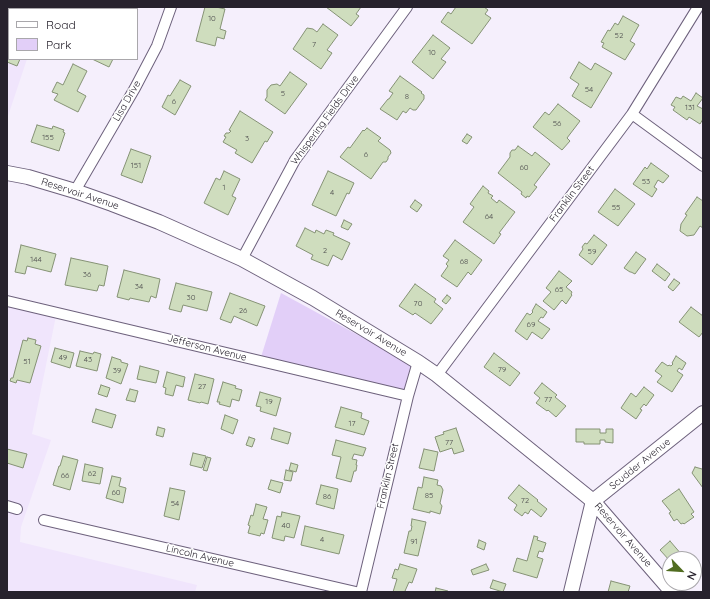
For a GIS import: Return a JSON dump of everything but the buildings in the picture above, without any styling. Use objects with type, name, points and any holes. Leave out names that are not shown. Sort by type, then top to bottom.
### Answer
[{"type":"main road","name":"Reservoir Avenue","points":[[7,173],[28,177],[75,191],[159,222],[242,259],[313,298],[418,362],[437,375],[593,501],[672,592]]},
{"type":"main road","name":"Scudder Avenue","points":[[593,501],[703,413]]},
{"type":"main road","points":[[571,592],[593,501]]},
{"type":"street","name":"Lisa Drive","points":[[75,191],[157,46],[171,7]]},
{"type":"street","name":"Whispering Fields Drive","points":[[242,259],[295,160],[407,7]]},
{"type":"street","name":"Franklin Street","points":[[437,375],[632,114],[698,7]]},
{"type":"street","points":[[632,114],[703,166]]},
{"type":"street","name":"Jefferson Avenue","points":[[7,301],[408,396]]},
{"type":"street","name":"Franklin Street","points":[[361,592],[408,396],[418,362]]},
{"type":"street","name":"Lincoln Avenue","points":[[44,520],[356,592]]},
{"type":"shaded area","points":[[7,7],[45,7],[8,8],[8,60],[27,60],[7,119]]},
{"type":"shaded area","points":[[7,299],[57,311],[32,434],[51,440],[21,527],[20,542],[197,585],[195,592],[7,592]]},
{"type":"green space","points":[[281,293],[413,365],[406,390],[261,357]]}]
